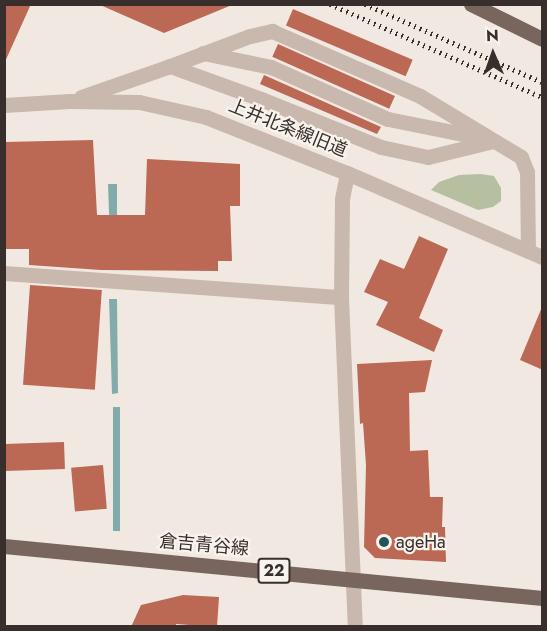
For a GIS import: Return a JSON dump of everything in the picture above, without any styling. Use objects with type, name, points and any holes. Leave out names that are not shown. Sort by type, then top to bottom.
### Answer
[{"type":"main road","points":[[471,4],[543,39]]},
{"type":"main road","name":"倉吉青谷線","points":[[4,546],[543,598]]},
{"type":"street","points":[[70,101],[250,36],[272,31],[420,96],[520,157],[527,172],[535,254]]},
{"type":"street","points":[[203,53],[271,67],[388,119],[493,141]]},
{"type":"street","points":[[170,66],[261,99],[381,147],[428,157],[493,141]]},
{"type":"street","name":"上井北条線旧道","points":[[4,105],[70,101],[139,102],[206,117],[347,173],[535,254]]},
{"type":"street","points":[[347,173],[342,199],[341,297],[355,627]]},
{"type":"street","points":[[4,273],[341,297]]},
{"type":"green space","points":[[459,175],[494,176],[501,188],[501,201],[493,207],[478,210],[431,190],[439,182]]},
{"type":"water","points":[[108,184],[117,184],[117,240],[110,241]]},
{"type":"water","points":[[109,299],[117,299],[118,393],[112,394]]},
{"type":"water","points":[[113,407],[120,407],[120,531],[113,531]]},
{"type":"building","points":[[4,4],[31,4],[4,64]]},
{"type":"building","points":[[98,4],[232,4],[232,5],[164,33]]},
{"type":"building","points":[[293,9],[413,60],[406,76],[286,26]]},
{"type":"building","points":[[278,44],[395,96],[389,109],[272,57]]},
{"type":"building","points":[[264,75],[381,127],[377,134],[260,84]]},
{"type":"building","points":[[93,140],[97,215],[145,215],[147,159],[240,164],[240,206],[230,206],[232,261],[218,261],[218,271],[101,270],[29,265],[29,249],[4,249],[4,142]]},
{"type":"building","points":[[419,236],[448,249],[419,318],[443,330],[434,352],[376,325],[388,302],[364,292],[380,259],[404,269]]},
{"type":"building","points":[[30,285],[102,290],[95,390],[23,385]]},
{"type":"building","points":[[543,307],[543,370],[520,360]]},
{"type":"building","points":[[432,360],[425,392],[409,393],[410,451],[428,450],[430,497],[443,497],[442,527],[445,527],[446,562],[375,558],[364,547],[366,465],[363,423],[360,424],[357,364]]},
{"type":"building","points":[[64,442],[65,469],[5,471],[4,444]]},
{"type":"building","points":[[103,465],[107,509],[75,512],[71,468]]},
{"type":"building","points":[[183,595],[219,597],[217,627],[176,624],[176,627],[131,627],[141,605]]},
{"type":"railway","points":[[330,4],[542,97]]},
{"type":"railway","points":[[365,4],[542,82]]},
{"type":"place","name":"ageHa","points":[[384,542]]}]
